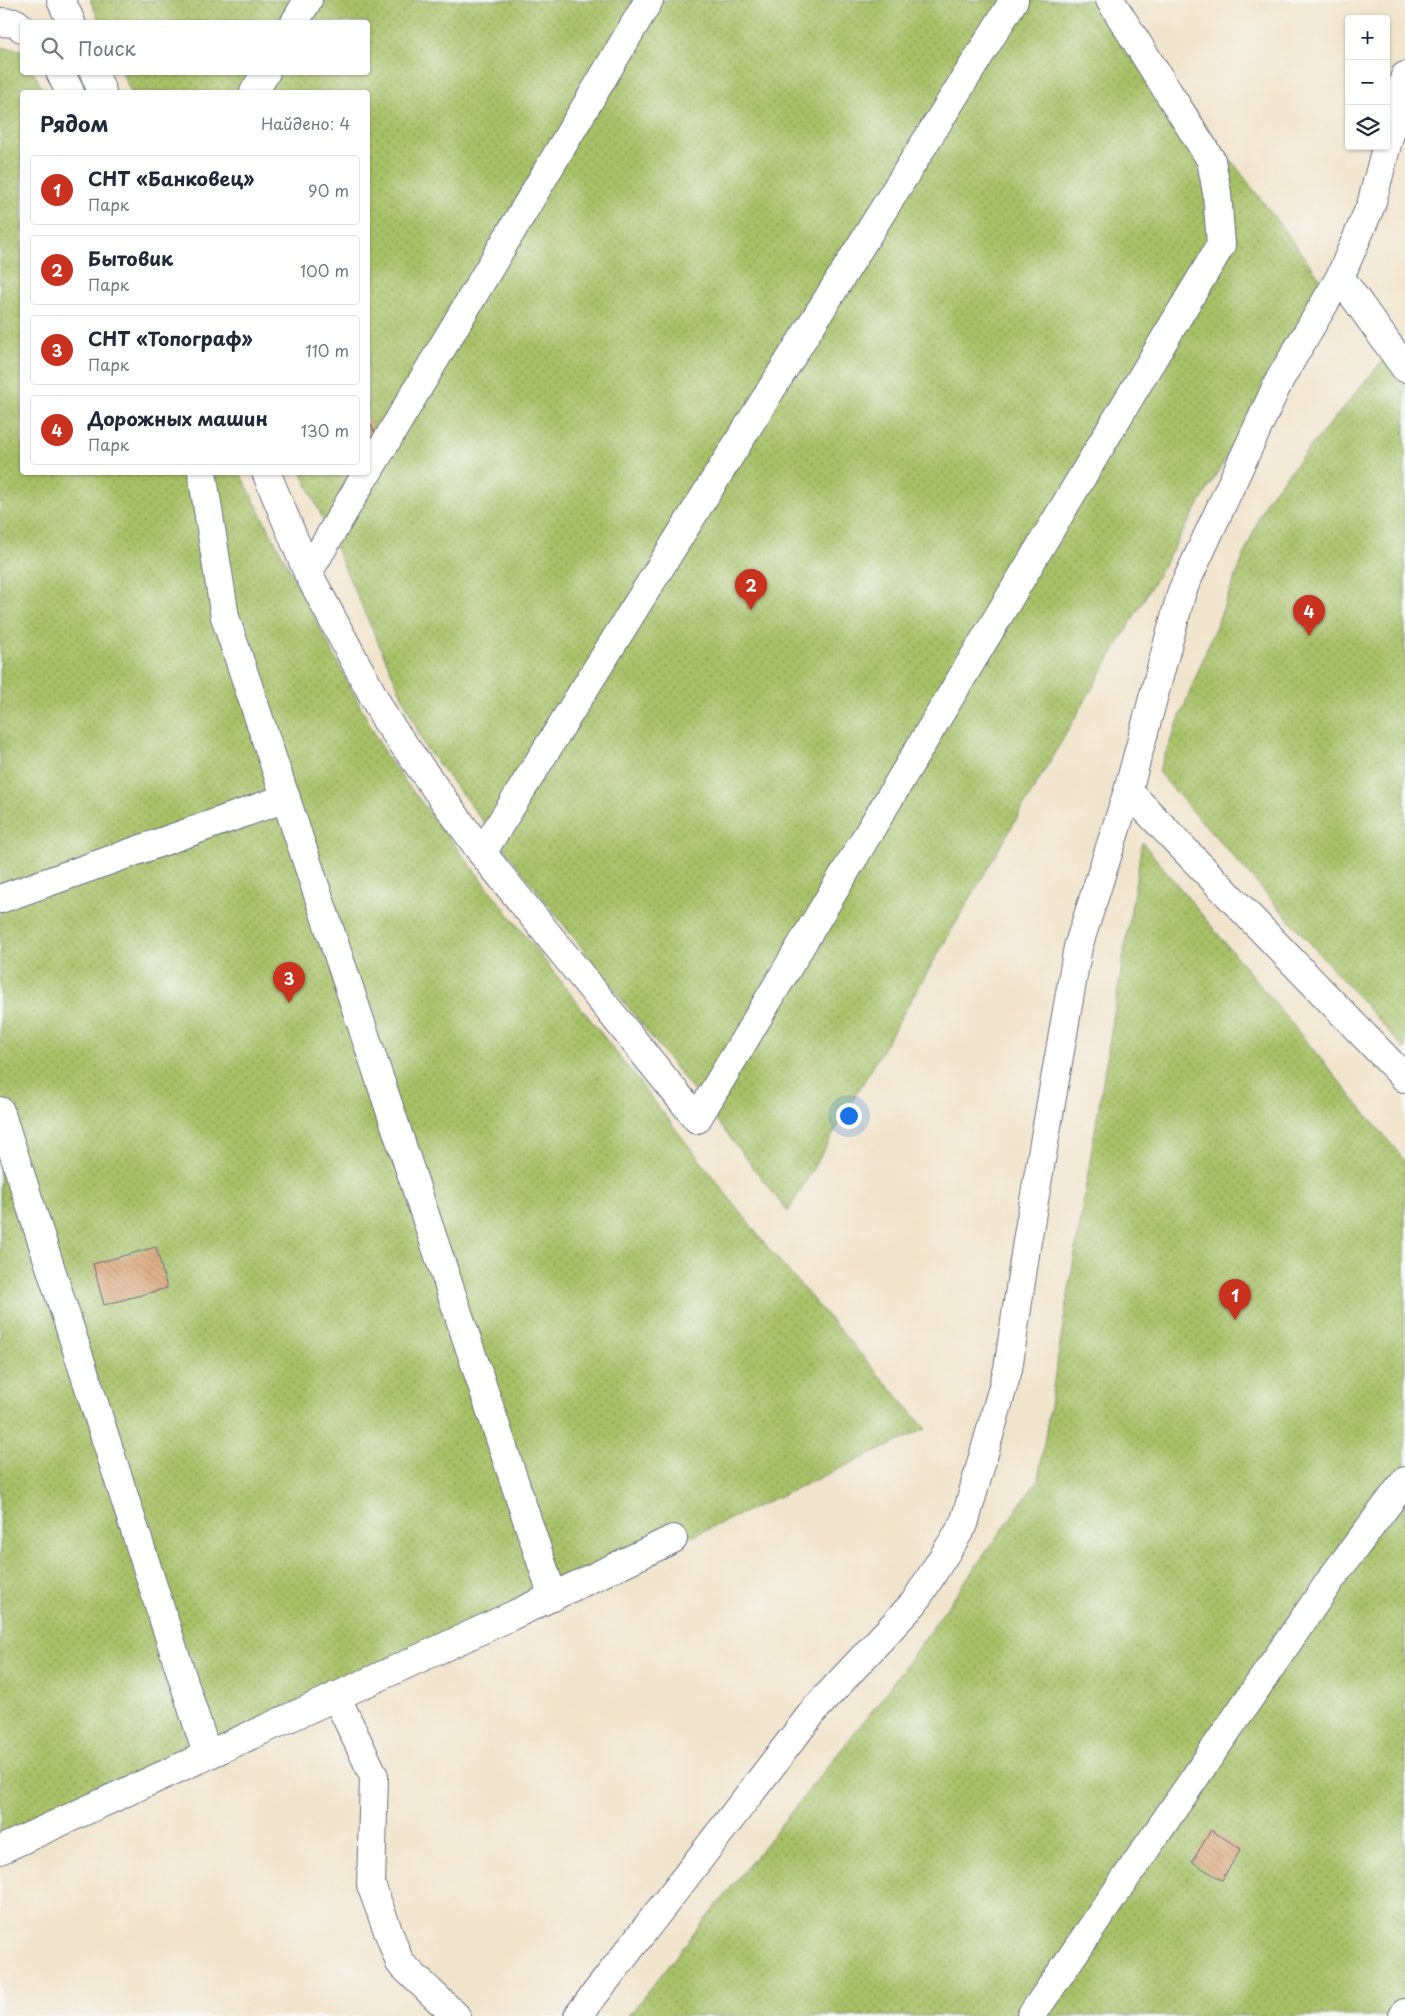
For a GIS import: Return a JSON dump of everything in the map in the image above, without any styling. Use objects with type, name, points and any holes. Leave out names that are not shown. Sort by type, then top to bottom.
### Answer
[{"type":"street","points":[[61,0],[70,20]]},
{"type":"street","points":[[296,20],[308,0]]},
{"type":"street","points":[[370,467],[649,0]]},
{"type":"street","points":[[482,853],[1014,0]]},
{"type":"street","points":[[267,475],[308,573],[386,720],[482,853],[697,1119],[1222,245],[1217,193],[1211,160],[1110,0]]},
{"type":"street","points":[[0,22],[16,23],[20,26]]},
{"type":"street","points":[[62,75],[69,90]]},
{"type":"street","points":[[95,75],[101,90]]},
{"type":"street","points":[[255,90],[264,75]]},
{"type":"street","points":[[578,2016],[816,1708],[914,1603],[964,1524],[1008,1369],[1027,1241],[1078,947],[1128,791],[1182,591],[1280,379],[1340,277],[1371,205],[1405,76]]},
{"type":"street","points":[[1340,277],[1405,368]]},
{"type":"street","points":[[202,475],[225,617],[553,1597]]},
{"type":"street","points":[[308,573],[365,475]]},
{"type":"street","points":[[1128,791],[1405,1078]]},
{"type":"street","points":[[0,899],[286,798]]},
{"type":"street","points":[[0,1111],[207,1754]]},
{"type":"street","points":[[1031,2016],[1334,1575],[1405,1482]]},
{"type":"street","points":[[0,1850],[553,1597],[673,1539]]},
{"type":"street","points":[[336,1696],[374,1776],[371,1884],[400,1963],[456,2016]]},
{"type":"green space","points":[[90,0],[1111,0],[1326,286],[788,1212],[425,747],[303,475],[370,475],[370,90],[130,90],[123,75],[370,75],[370,20],[99,20]]},
{"type":"green space","points":[[0,47],[20,50],[20,75],[35,75],[43,90],[20,90],[20,475],[241,475],[387,758],[769,1249],[926,1429],[0,1854]]},
{"type":"green space","points":[[1394,347],[1405,362],[1405,1050],[1158,772],[1266,500]]},
{"type":"green space","points":[[1142,842],[1405,1161],[1405,2016],[628,2016],[879,1702],[1038,1479]]},
{"type":"building","points":[[370,423],[384,453],[370,460]]},
{"type":"building","points":[[156,1247],[167,1288],[104,1305],[93,1264]]},
{"type":"building","points":[[1211,1830],[1241,1849],[1222,1880],[1192,1862]]},
{"type":"place","name":"Бытовик","points":[[751,610]]},
{"type":"place","name":"Дорожных машин","points":[[1309,636]]},
{"type":"place","name":"СНТ «Топограф»","points":[[289,1003]]},
{"type":"place","name":"СНТ «Банковец»","points":[[1235,1320]]}]
